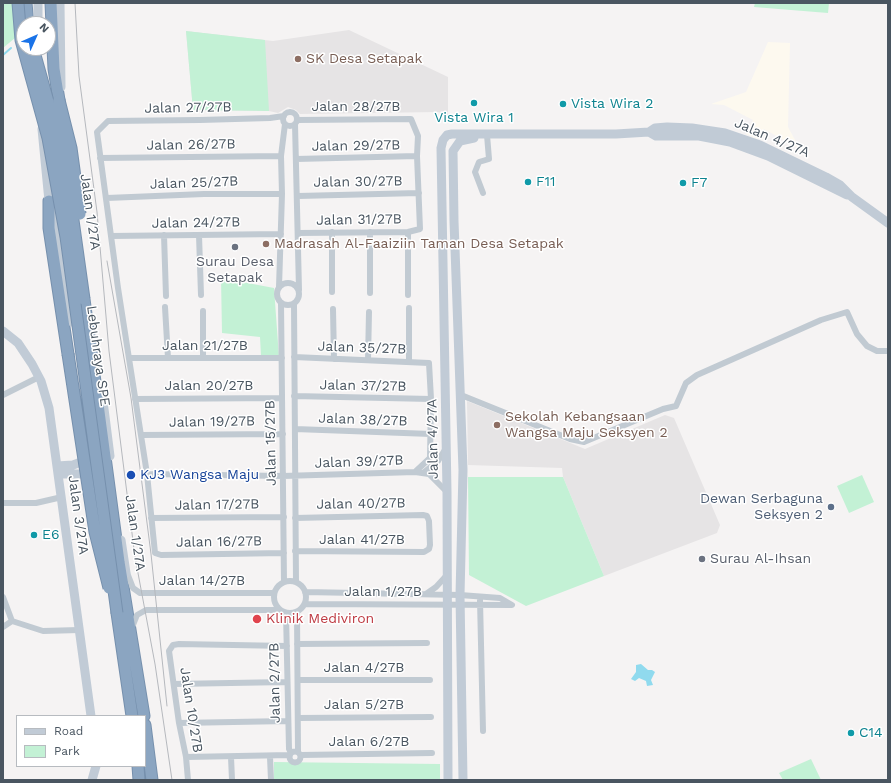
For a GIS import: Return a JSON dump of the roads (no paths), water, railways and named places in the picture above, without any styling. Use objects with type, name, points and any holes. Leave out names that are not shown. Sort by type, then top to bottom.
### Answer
[{"type":"highway","name":"Lebuhraya SPE","points":[[18,3],[21,40],[48,138],[65,230],[132,715]]},
{"type":"highway","points":[[26,3],[27,16]]},
{"type":"highway","points":[[51,3],[54,69],[59,100],[71,148],[78,201],[82,239],[84,299]]},
{"type":"highway","name":"Lebuhraya SPE","points":[[35,56],[59,141],[72,206],[119,562],[144,715]]},
{"type":"highway","points":[[49,201],[49,228],[95,532],[105,578],[117,613]]},
{"type":"highway","points":[[146,733],[152,780]]},
{"type":"highway","points":[[138,767],[139,780]]},
{"type":"street","points":[[38,3],[38,16]]},
{"type":"street","name":"Jalan 1/27A","points":[[60,3],[59,42],[61,90],[66,142],[156,780]]},
{"type":"street","points":[[38,56],[41,120],[49,201],[78,350],[127,715]]},
{"type":"street","points":[[290,112],[297,120],[296,159],[300,296],[294,304],[287,305],[281,303],[277,294],[279,287],[284,120],[290,112]]},
{"type":"street","name":"Jalan 27/27B","points":[[100,158],[97,132],[108,121],[270,118],[284,120]]},
{"type":"street","name":"Jalan 28/27B","points":[[297,120],[411,119],[418,136],[417,156]]},
{"type":"street","points":[[284,120],[290,126],[297,120]]},
{"type":"street","name":"Jalan 4/27A","points":[[448,780],[445,604],[448,492],[441,148],[443,140],[452,134],[485,135],[650,132],[656,136],[699,136],[730,142],[768,156],[852,197],[888,223]]},
{"type":"street","points":[[483,193],[475,172],[479,162],[489,159],[485,135]]},
{"type":"street","name":"Jalan 4/27A","points":[[463,780],[461,599],[463,470],[457,305],[454,151],[460,141],[485,135]]},
{"type":"street","name":"Jalan 26/27B","points":[[100,158],[282,156]]},
{"type":"street","points":[[417,156],[419,193]]},
{"type":"street","name":"Jalan 29/27B","points":[[296,159],[417,156]]},
{"type":"street","points":[[100,158],[107,198],[128,358],[147,474],[151,518]]},
{"type":"street","name":"Jalan 30/27B","points":[[298,196],[419,193]]},
{"type":"street","name":"Jalan 31/27B","points":[[298,233],[408,232],[420,229],[419,193]]},
{"type":"street","name":"Jalan 25/27B","points":[[107,198],[204,194],[282,194]]},
{"type":"street","points":[[332,232],[332,292]]},
{"type":"street","points":[[370,232],[370,293]]},
{"type":"street","points":[[408,232],[408,295]]},
{"type":"street","name":"Jalan 24/27B","points":[[112,236],[281,234]]},
{"type":"street","points":[[164,235],[166,296]]},
{"type":"street","points":[[199,235],[201,295]]},
{"type":"street","points":[[279,287],[290,283],[299,290]]},
{"type":"street","name":"Jalan 15/27B","points":[[281,303],[284,582]]},
{"type":"street","name":"Jalan 15/27B","points":[[294,304],[296,582]]},
{"type":"street","points":[[444,306],[457,305]]},
{"type":"street","points":[[165,307],[168,358]]},
{"type":"street","points":[[409,308],[409,362]]},
{"type":"street","points":[[333,309],[334,359]]},
{"type":"street","points":[[202,311],[203,358]]},
{"type":"street","points":[[368,360],[369,312]]},
{"type":"street","points":[[461,395],[570,439],[584,442],[663,409],[676,406],[686,383],[697,375],[821,320],[847,312],[857,334],[867,346],[877,351],[888,351]]},
{"type":"street","name":"Jalan 3/27A","points":[[3,332],[18,343],[40,377],[49,408],[91,715]]},
{"type":"street","name":"Jalan 35/27B","points":[[294,357],[429,363],[431,399]]},
{"type":"street","name":"Jalan 21/27B","points":[[128,358],[282,358]]},
{"type":"street","points":[[3,395],[40,377]]},
{"type":"street","name":"Jalan 37/27B","points":[[294,396],[431,399]]},
{"type":"street","name":"Jalan 20/27B","points":[[135,399],[282,398]]},
{"type":"street","points":[[415,472],[430,458],[431,399]]},
{"type":"street","name":"Jalan 38/27B","points":[[295,429],[431,434]]},
{"type":"street","name":"Jalan 19/27B","points":[[141,435],[283,434]]},
{"type":"street","points":[[58,470],[77,464],[87,455],[90,446]]},
{"type":"street","name":"Jalan 39/27B","points":[[423,473],[438,461],[447,447]]},
{"type":"street","points":[[58,470],[84,474],[88,476],[95,485]]},
{"type":"street","name":"Jalan 39/27B","points":[[147,474],[295,476],[415,472],[429,474],[448,492]]},
{"type":"street","points":[[3,503],[36,503],[62,497]]},
{"type":"street","name":"Jalan 40/27B","points":[[295,518],[427,516],[429,527],[429,549]]},
{"type":"street","name":"Jalan 17/27B","points":[[151,518],[284,517]]},
{"type":"street","name":"Jalan 16/27B","points":[[151,518],[155,553],[161,555],[284,553]]},
{"type":"street","name":"Jalan 41/27B","points":[[296,552],[424,552],[429,549]]},
{"type":"street","name":"Jalan 14/27B","points":[[125,565],[133,588],[140,593],[274,593]]},
{"type":"street","points":[[424,595],[436,587],[447,574]]},
{"type":"street","points":[[284,582],[296,582],[304,592],[305,604],[297,612],[286,613],[279,610],[274,603],[274,593],[280,584],[284,582]]},
{"type":"street","name":"Jalan 1/27B","points":[[304,592],[424,595],[445,604]]},
{"type":"street","points":[[480,596],[500,598],[514,605],[480,604],[461,599],[480,596]]},
{"type":"street","points":[[480,596],[483,731]]},
{"type":"street","points":[[3,597],[12,621]]},
{"type":"street","name":"Jalan 1/27B","points":[[305,604],[445,604],[461,599]]},
{"type":"street","name":"Jalan 14/27B","points":[[134,625],[137,615],[146,610],[279,610]]},
{"type":"street","name":"Jalan 2/27B","points":[[297,612],[298,718],[301,755]]},
{"type":"street","name":"Jalan 2/27B","points":[[286,613],[289,755]]},
{"type":"street","points":[[12,621],[43,631],[79,630]]},
{"type":"street","points":[[3,627],[12,621]]},
{"type":"street","points":[[297,644],[427,643]]},
{"type":"street","name":"Jalan 10/27B","points":[[188,780],[186,757],[179,723],[169,651],[173,646],[179,644],[287,646]]},
{"type":"street","name":"Jalan 4/27B","points":[[298,680],[430,680]]},
{"type":"street","points":[[174,684],[287,682]]},
{"type":"street","name":"Jalan 5/27B","points":[[298,718],[431,717]]},
{"type":"street","points":[[179,723],[288,721]]},
{"type":"street","points":[[186,757],[270,757],[289,755],[295,751],[301,755],[294,762],[289,755]]},
{"type":"street","name":"Jalan 6/27B","points":[[301,755],[432,754]]},
{"type":"street","points":[[231,757],[232,780]]},
{"type":"street","points":[[270,757],[271,780]]},
{"type":"street","points":[[92,780],[96,767]]},
{"type":"street","points":[[134,767],[136,780]]},
{"type":"water","points":[[641,664],[648,670],[655,672],[651,680],[653,685],[647,686],[646,681],[639,678],[635,681],[631,679],[636,672],[636,665]]},
{"type":"waterway","points":[[3,55],[11,48]]},
{"type":"tram line","points":[[75,3],[79,76],[97,212],[109,351],[135,557],[155,664],[172,780]]},
{"type":"tram line","points":[[107,261],[131,398],[151,554],[167,706]]},
{"type":"place","name":"SK Desa Setapak","points":[[298,59]]},
{"type":"place","name":"Vista Wira 1","points":[[474,103]]},
{"type":"place","name":"Vista Wira 2","points":[[563,104]]},
{"type":"place","name":"F11","points":[[528,182]]},
{"type":"place","name":"F7","points":[[683,183]]},
{"type":"place","name":"Madrasah Al-Faaiziin Taman Desa Setapak","points":[[266,244]]},
{"type":"place","name":"Surau Desa Setapak","points":[[235,247]]},
{"type":"place","name":"Sekolah Kebangsaan Wangsa Maju Seksyen 2","points":[[497,425]]},
{"type":"place","name":"KJ3 Wangsa Maju","points":[[131,475]]},
{"type":"place","name":"Dewan Serbaguna Seksyen 2","points":[[831,507]]},
{"type":"place","name":"E6","points":[[34,535]]},
{"type":"place","name":"Surau Al-Ihsan","points":[[702,559]]},
{"type":"place","name":"Klinik Mediviron","points":[[257,619]]},
{"type":"place","name":"C14","points":[[851,733]]}]
